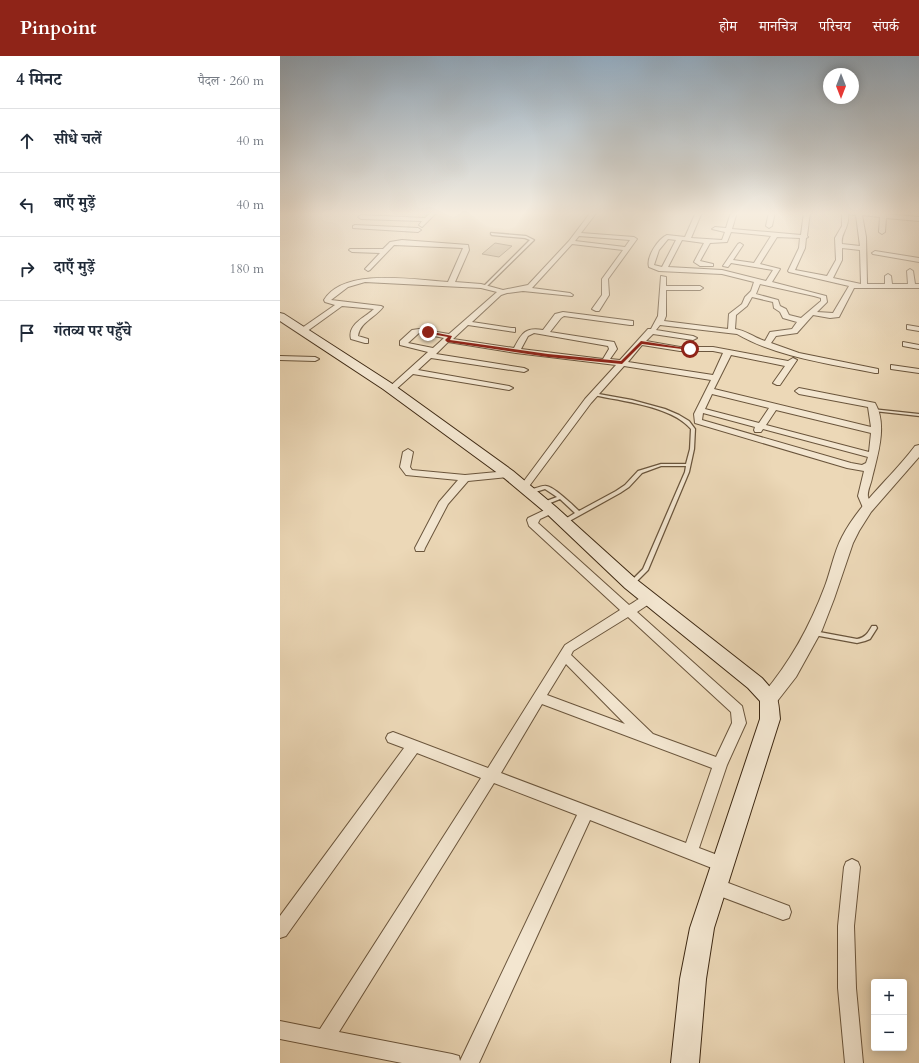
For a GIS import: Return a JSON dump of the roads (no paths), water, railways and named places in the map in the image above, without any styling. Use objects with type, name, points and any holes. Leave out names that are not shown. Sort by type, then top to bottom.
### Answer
[{"type":"main road","points":[[280,316],[391,389],[527,489],[560,509],[631,584],[648,599],[756,683],[769,699],[770,719],[702,928],[694,972],[683,1060]]},
{"type":"street","points":[[368,269],[377,259]]},
{"type":"street","points":[[450,284],[462,259]]},
{"type":"street","points":[[525,289],[533,283],[555,259]]},
{"type":"street","points":[[596,309],[606,294],[604,283],[605,279],[620,259]]},
{"type":"street","points":[[653,259],[651,266],[655,268],[664,269],[756,265],[845,282],[852,286],[864,287],[915,286],[910,274],[919,277]]},
{"type":"street","points":[[664,269],[670,259]]},
{"type":"street","points":[[699,259],[698,263],[726,266],[758,281],[820,295],[825,299],[824,302],[803,321],[794,332],[773,334],[767,344]]},
{"type":"street","points":[[726,266],[731,259]]},
{"type":"street","points":[[756,265],[760,259]]},
{"type":"street","points":[[790,271],[796,259]]},
{"type":"street","points":[[829,279],[840,263],[841,259]]},
{"type":"street","points":[[863,259],[864,287]]},
{"type":"street","points":[[768,283],[777,269]]},
{"type":"street","points":[[888,276],[889,286]]},
{"type":"street","points":[[527,489],[594,394],[658,323],[662,316],[663,277]]},
{"type":"street","points":[[366,341],[354,337],[355,329],[358,324],[379,306],[342,304],[327,301],[349,283],[354,281],[377,280],[450,284],[485,287],[503,292],[525,289],[570,294]]},
{"type":"street","points":[[731,331],[733,314],[745,305],[750,295],[754,292],[758,281]]},
{"type":"street","points":[[795,289],[800,285],[820,288]]},
{"type":"street","points":[[812,313],[830,316],[836,315],[852,286]]},
{"type":"street","points":[[663,288],[700,288]]},
{"type":"street","points":[[391,389],[503,292]]},
{"type":"street","points":[[750,295],[776,301],[776,307],[783,311],[786,316],[803,321]]},
{"type":"street","points":[[303,330],[342,304]]},
{"type":"street","points":[[545,333],[558,316],[563,314],[630,323]]},
{"type":"street","points":[[466,323],[512,330]]},
{"type":"street","points":[[658,323],[742,333],[749,338],[797,355],[874,371]]},
{"type":"street","points":[[910,327],[919,329]]},
{"type":"street","points":[[524,370],[433,353],[403,343],[415,332],[419,331],[449,339],[516,351],[622,363],[716,378]]},
{"type":"street","points":[[651,332],[693,338]]},
{"type":"street","points":[[516,351],[527,333],[545,333],[611,344],[613,349],[605,361]]},
{"type":"street","points":[[641,343],[680,349],[707,349],[790,364]]},
{"type":"street","points":[[906,344],[919,347]]},
{"type":"street","points":[[728,352],[698,414],[698,421],[857,468],[872,461]]},
{"type":"street","points":[[777,383],[797,355]]},
{"type":"street","points":[[280,358],[315,359]]},
{"type":"street","points":[[894,367],[919,371]]},
{"type":"street","points":[[411,371],[509,388]]},
{"type":"street","points":[[710,390],[875,431]]},
{"type":"street","points":[[799,391],[872,405],[874,410],[875,431],[872,461],[863,496],[868,508]]},
{"type":"street","points":[[754,438],[774,407]]},
{"type":"street","points":[[700,410],[817,440],[872,461]]},
{"type":"street","points":[[810,454],[817,440]]},
{"type":"street","points":[[769,699],[793,670],[814,633],[850,533],[861,516],[909,463],[919,449]]},
{"type":"street","points":[[408,452],[405,467],[409,473],[465,478],[508,474]]},
{"type":"street","points":[[420,548],[440,508],[465,478]]},
{"type":"street","points":[[560,509],[536,517],[532,520],[533,524],[737,710],[739,723],[720,764],[690,852]]},
{"type":"street","points":[[324,1039],[491,776],[569,648],[648,599]]},
{"type":"street","points":[[565,656],[648,738]]},
{"type":"street","points":[[539,698],[720,764]]},
{"type":"street","points":[[393,738],[722,864]]},
{"type":"street","points":[[280,930],[414,746]]},
{"type":"street","points":[[469,1063],[586,812]]},
{"type":"street","points":[[852,867],[846,926],[846,957],[847,988],[854,1063]]},
{"type":"street","points":[[715,886],[783,912]]},
{"type":"street","points":[[280,1030],[452,1063]]},
{"type":"lane","points":[[485,287],[513,259]]},
{"type":"lane","points":[[594,394],[650,406],[677,415],[688,422],[693,429],[687,472],[645,570],[631,584]]},
{"type":"lane","points":[[874,410],[919,415]]},
{"type":"lane","points":[[560,509],[618,492],[627,486],[634,477],[646,470],[661,465],[688,465]]},
{"type":"lane","points":[[814,633],[857,641],[864,640],[869,637],[874,628]]}]
